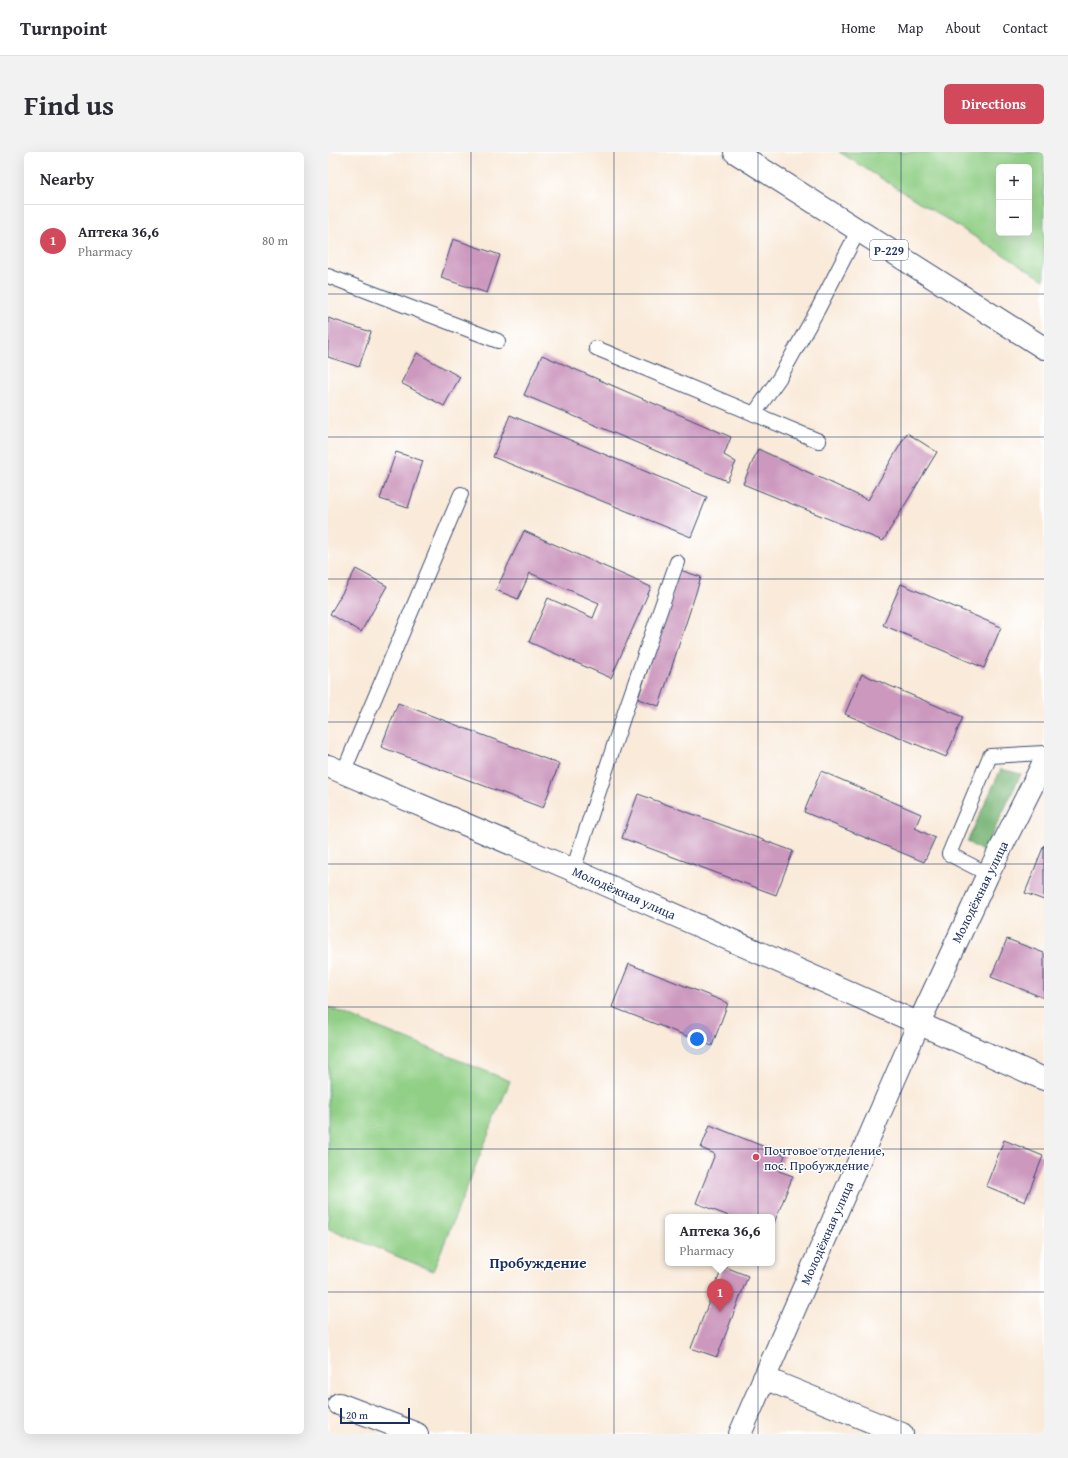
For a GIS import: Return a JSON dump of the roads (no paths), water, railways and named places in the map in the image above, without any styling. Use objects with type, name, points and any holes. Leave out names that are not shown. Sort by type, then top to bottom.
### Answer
[{"type":"street","name":"Р-229","points":[[735,152],[1044,348]]},
{"type":"street","name":"Молодёжная улица","points":[[740,1434],[919,1023],[988,874],[1044,762]]},
{"type":"street","name":"Молодёжная улица","points":[[335,769],[573,870],[919,1023]]},
{"type":"street","points":[[919,1023],[1044,1079]]},
{"type":"street","points":[[764,1378],[902,1434]]},
{"type":"street","points":[[339,1404],[416,1434]]},
{"type":"lane","points":[[754,414],[784,370],[818,309],[858,231]]},
{"type":"lane","points":[[328,276],[498,341]]},
{"type":"lane","points":[[596,348],[819,441]]},
{"type":"lane","points":[[335,769],[461,494]]},
{"type":"lane","points":[[573,870],[625,712],[677,562]]},
{"type":"lane","points":[[988,874],[948,854],[990,756],[1044,753]]},
{"type":"place","name":"Почтовое отделение, пос. Пробуждение","points":[[756,1157]]},
{"type":"place","name":"Аптека 36,6","points":[[720,1312]]},
{"type":"district","name":"Пробуждение","points":[[538,1262]]}]
